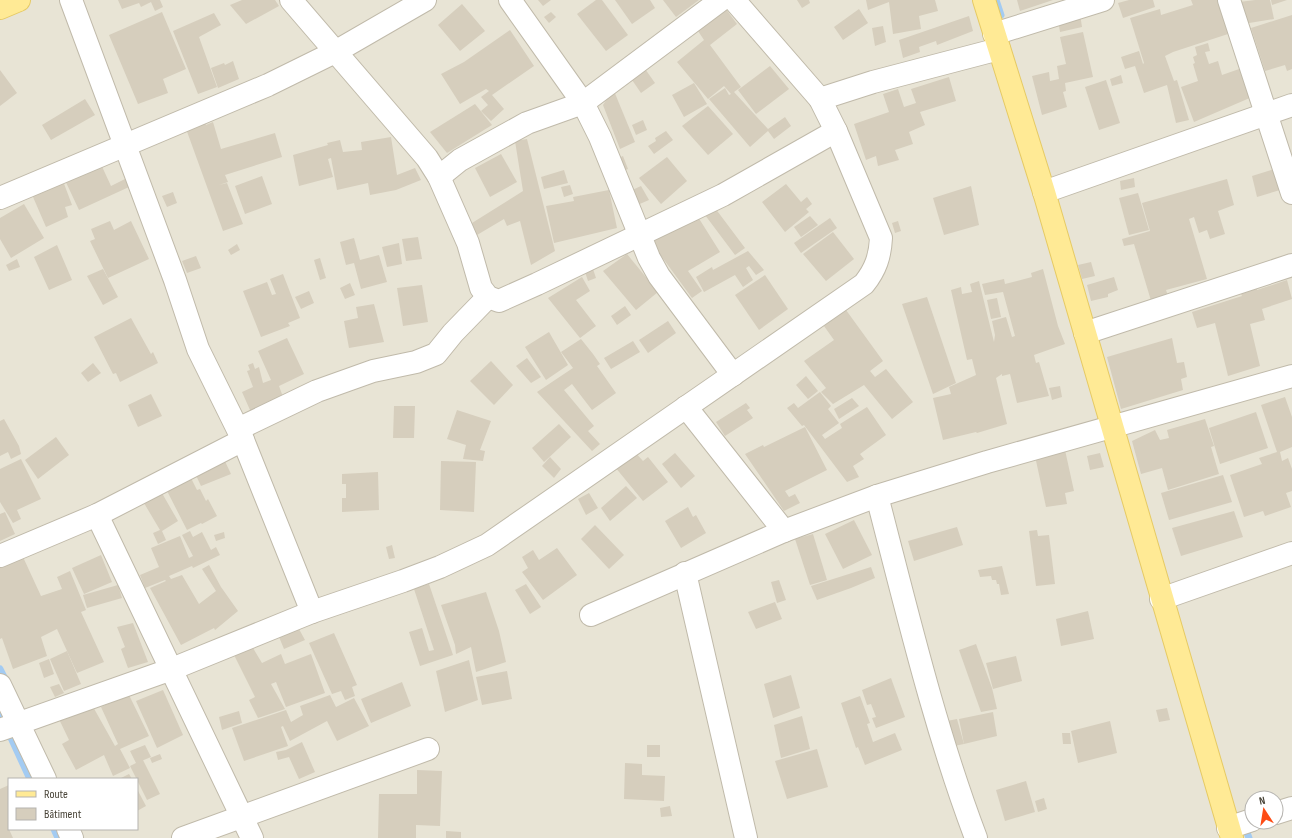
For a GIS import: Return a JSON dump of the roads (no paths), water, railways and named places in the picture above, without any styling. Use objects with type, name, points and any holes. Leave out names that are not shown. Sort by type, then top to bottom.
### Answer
[{"type":"main road","points":[[0,8],[19,0]]},
{"type":"main road","points":[[984,0],[1044,192],[1230,833]]},
{"type":"street","points":[[71,0],[175,280],[198,349],[240,434],[312,612]]},
{"type":"street","points":[[291,0],[427,158],[439,177],[468,244],[481,288],[488,298],[499,301],[723,195],[836,131]]},
{"type":"street","points":[[0,198],[268,85],[335,52],[425,0]]},
{"type":"street","points":[[510,0],[583,103],[600,137],[639,235],[659,276],[733,375]]},
{"type":"street","points":[[439,177],[460,160],[527,123],[583,103],[721,0]]},
{"type":"street","points":[[9,727],[172,670],[312,612],[403,581],[487,545],[858,288],[873,272],[880,255],[881,238],[836,131],[820,99],[734,0]]},
{"type":"street","points":[[820,99],[997,41],[1103,0]]},
{"type":"street","points":[[1229,0],[1292,193]]},
{"type":"street","points":[[1044,192],[1265,113],[1292,105]]},
{"type":"street","points":[[1085,333],[1292,265]]},
{"type":"street","points":[[0,556],[96,515],[317,391],[374,371],[416,362],[436,354],[453,332],[488,298]]},
{"type":"street","points":[[591,615],[684,573],[784,531],[877,496],[987,462],[1113,428],[1292,376]]},
{"type":"street","points":[[686,407],[784,531]]},
{"type":"street","points":[[877,496],[918,654],[964,806],[976,838]]},
{"type":"street","points":[[96,515],[252,838]]},
{"type":"street","points":[[1161,598],[1292,553]]},
{"type":"street","points":[[684,573],[746,838]]},
{"type":"street","points":[[0,685],[9,727],[44,778]]},
{"type":"street","points":[[183,838],[428,749]]},
{"type":"street","points":[[1230,833],[1244,825]]},
{"type":"waterway","points":[[996,0],[1001,15]]},
{"type":"waterway","points":[[0,669],[7,683]]},
{"type":"waterway","points":[[0,714],[30,778]]},
{"type":"waterway","points":[[54,830],[58,838]]},
{"type":"waterway","points":[[1246,830],[1249,838]]}]
